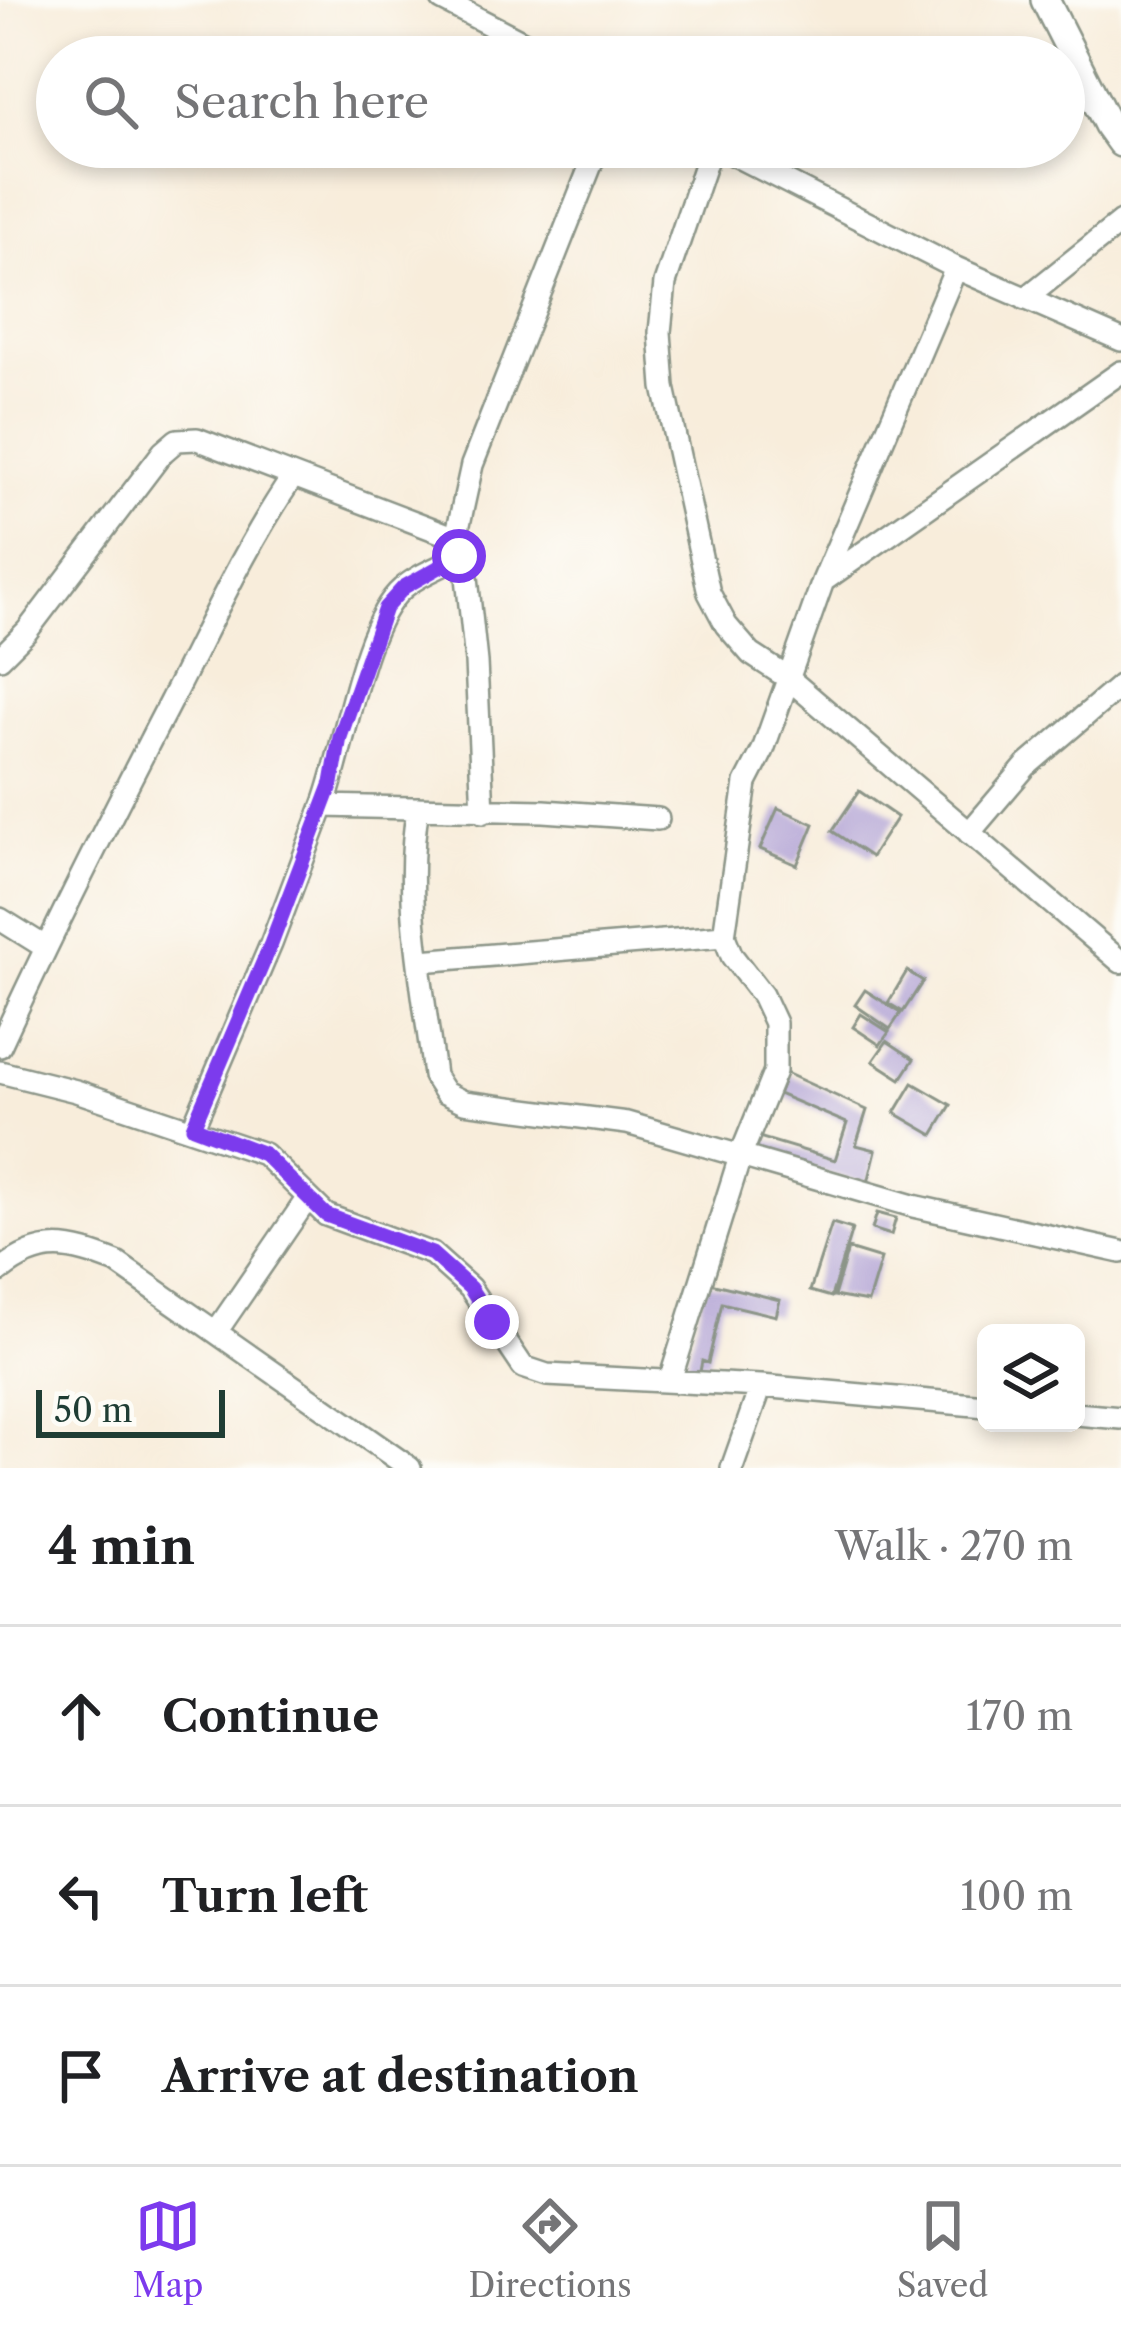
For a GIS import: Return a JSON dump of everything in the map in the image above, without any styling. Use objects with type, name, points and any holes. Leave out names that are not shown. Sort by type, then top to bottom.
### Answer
[{"type":"street","points":[[442,0],[511,36]]},
{"type":"street","points":[[1045,0],[1063,36]]},
{"type":"street","points":[[1085,79],[1121,143]]},
{"type":"street","points":[[483,812],[476,662],[467,577],[457,547],[472,465],[590,168]]},
{"type":"street","points":[[707,168],[665,284],[660,332],[664,387],[709,593],[726,625],[752,654],[788,678],[1121,962]]},
{"type":"street","points":[[757,168],[956,268],[1121,340]]},
{"type":"street","points":[[1025,298],[1121,222]]},
{"type":"street","points":[[670,1380],[740,1157],[775,1071],[775,1023],[763,995],[732,956],[724,937],[746,782],[763,750],[823,581],[956,268]]},
{"type":"street","points":[[823,581],[1121,372]]},
{"type":"street","points":[[0,658],[177,440],[197,439],[457,547]]},
{"type":"street","points":[[0,1046],[45,947],[220,604],[292,478]]},
{"type":"street","points":[[193,1127],[271,944],[332,783],[340,737],[385,608],[404,587],[457,547]]},
{"type":"street","points":[[969,832],[1026,766],[1121,686]]},
{"type":"street","points":[[323,806],[658,819]]},
{"type":"street","points":[[418,808],[413,836],[414,904],[434,1076],[445,1093],[464,1102],[627,1123],[913,1206],[1121,1252]]},
{"type":"street","points":[[0,920],[45,947]]},
{"type":"street","points":[[421,962],[724,937]]},
{"type":"street","points":[[0,1072],[193,1127],[264,1154],[326,1215],[432,1254],[470,1288],[523,1366],[547,1375],[761,1386],[977,1405]]},
{"type":"street","points":[[216,1332],[307,1199]]},
{"type":"street","points":[[0,1271],[45,1247],[75,1246],[117,1263],[410,1468]]},
{"type":"street","points":[[732,1468],[761,1386]]},
{"type":"street","points":[[1085,1415],[1121,1418]]},
{"type":"building","points":[[859,791],[897,817],[871,857],[832,831]]},
{"type":"building","points":[[778,808],[814,824],[797,865],[760,849]]},
{"type":"building","points":[[907,971],[923,981],[903,1012],[888,1003]]},
{"type":"building","points":[[865,990],[901,1013],[890,1029],[855,1005]]},
{"type":"building","points":[[861,1014],[889,1032],[880,1045],[853,1027]]},
{"type":"building","points":[[887,1041],[914,1059],[901,1079],[873,1061]]},
{"type":"building","points":[[786,1073],[867,1110],[856,1145],[876,1150],[868,1183],[753,1156],[759,1137],[835,1160],[847,1123],[778,1094]]},
{"type":"building","points":[[913,1083],[951,1105],[933,1135],[895,1113]]},
{"type":"building","points":[[877,1213],[896,1218],[891,1235],[872,1229]]},
{"type":"building","points":[[832,1223],[852,1229],[831,1297],[810,1291]]},
{"type":"building","points":[[848,1249],[881,1259],[868,1302],[834,1296]]},
{"type":"building","points":[[706,1282],[780,1300],[776,1316],[722,1303],[708,1363],[702,1361],[699,1377],[684,1373]]},
{"type":"route","points":[[459,556],[404,587],[385,608],[340,737],[332,783],[271,944],[193,1127],[264,1154],[326,1215],[432,1254],[470,1288],[492,1322]]}]
